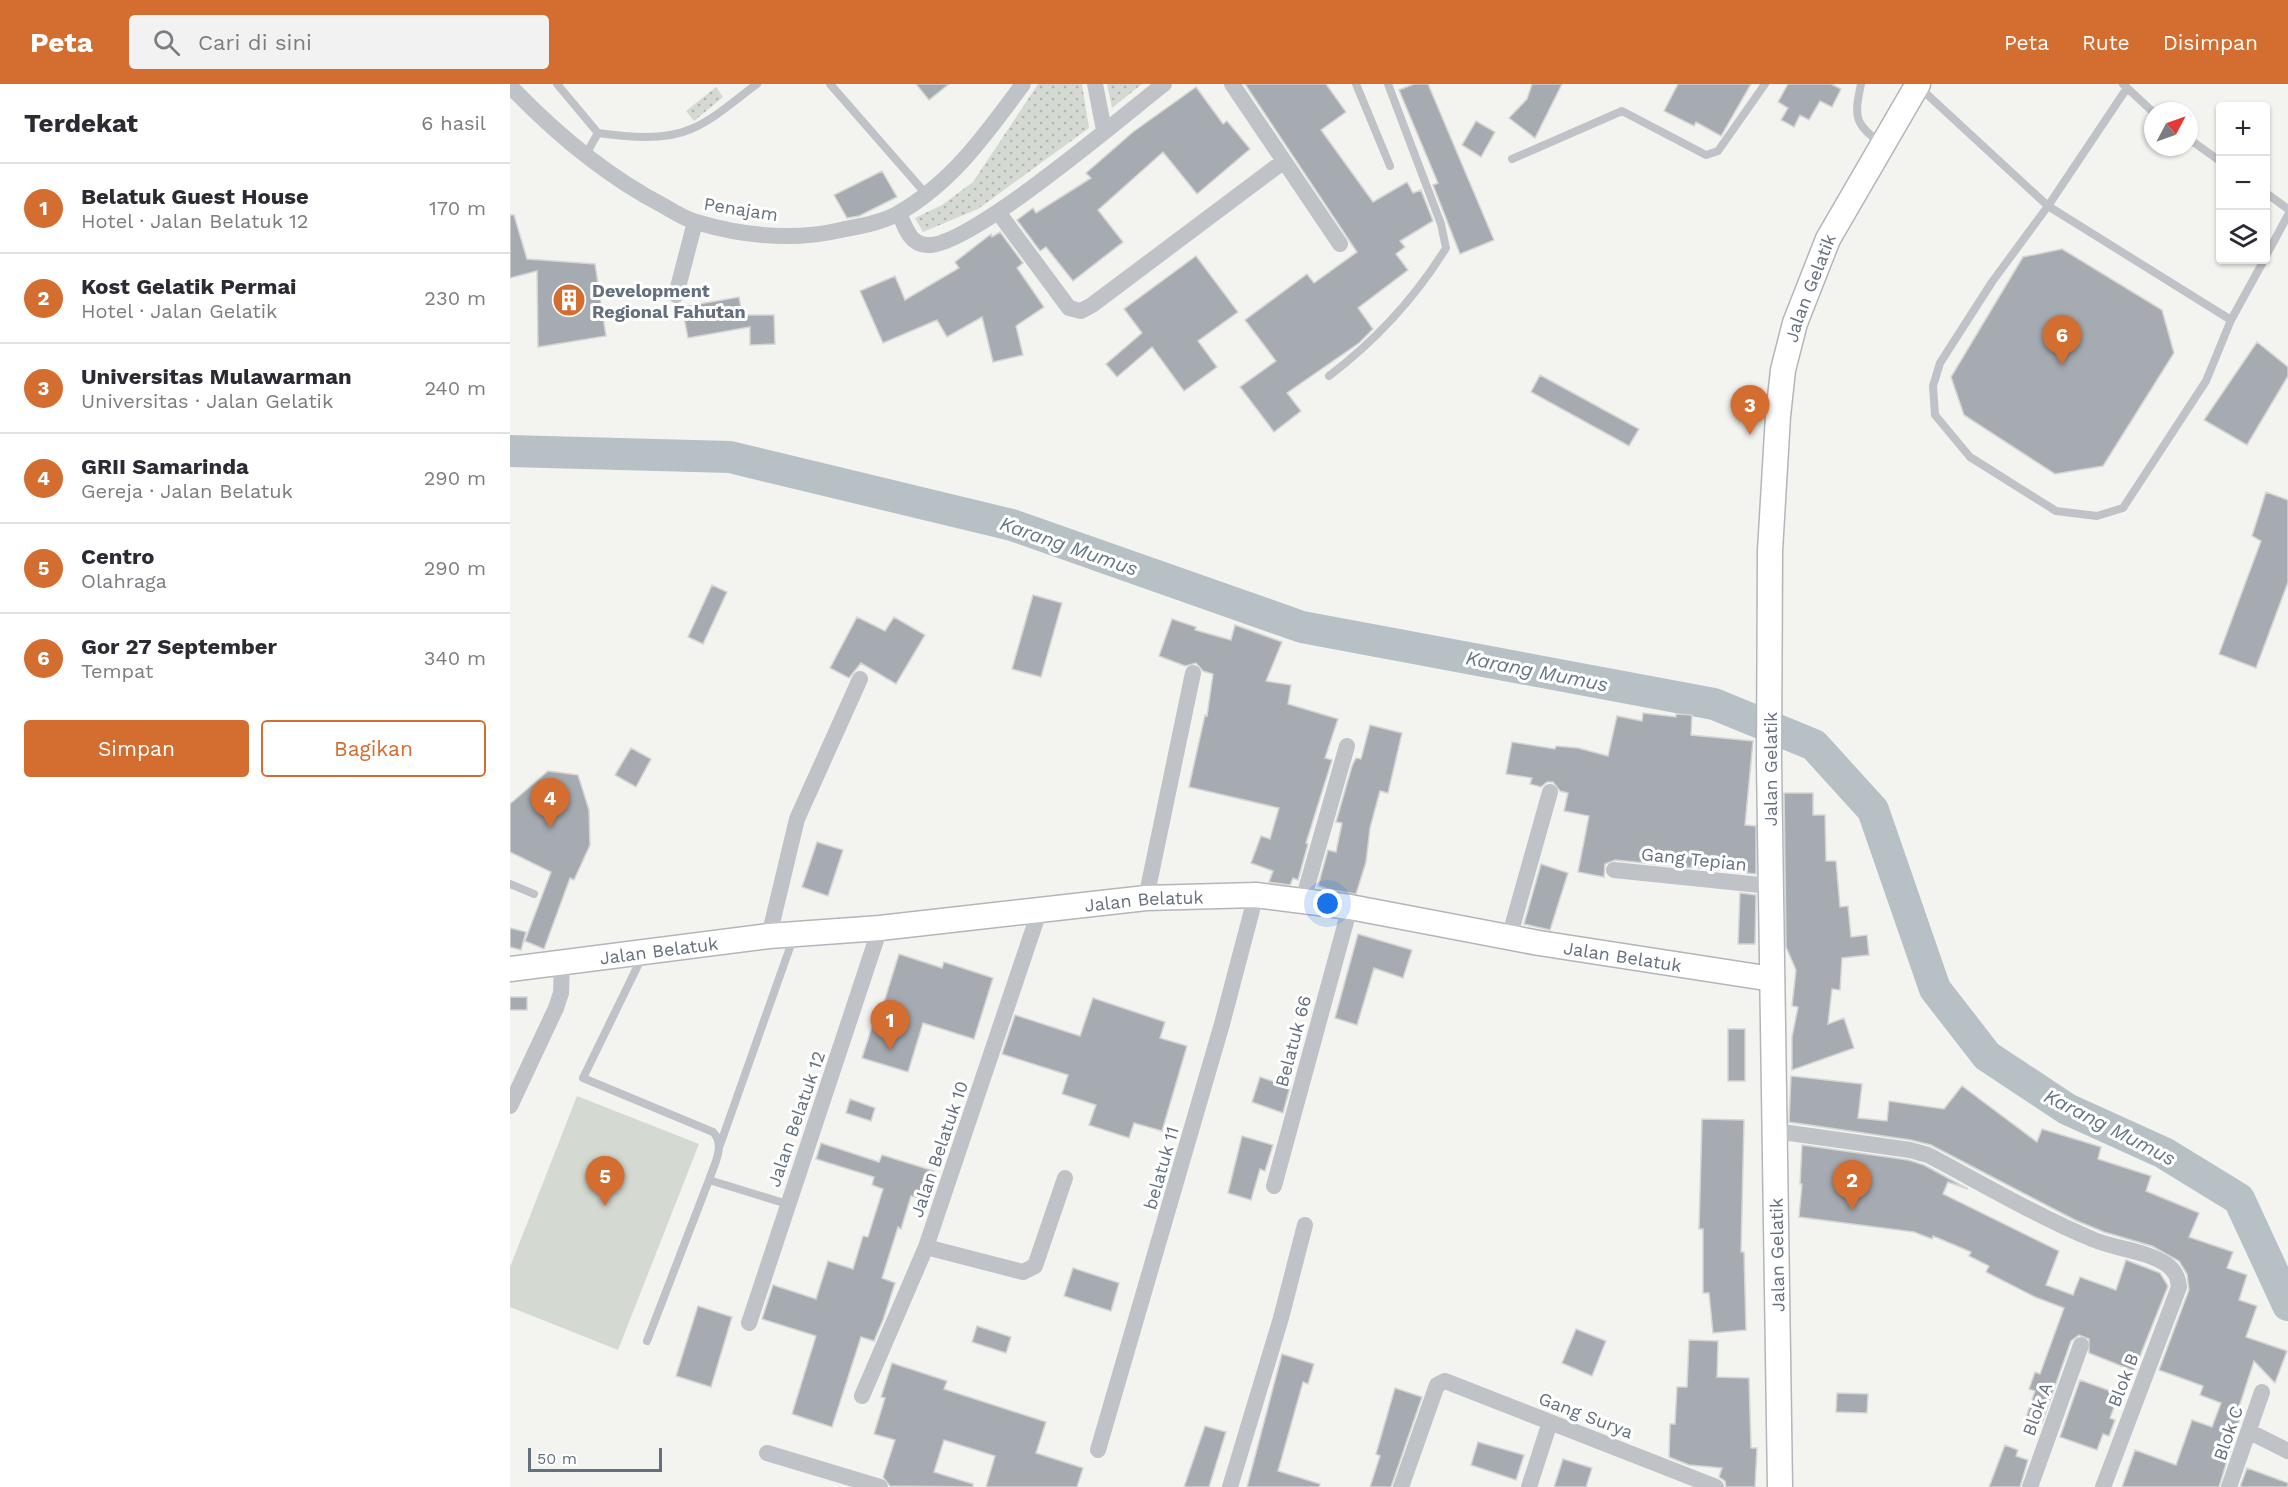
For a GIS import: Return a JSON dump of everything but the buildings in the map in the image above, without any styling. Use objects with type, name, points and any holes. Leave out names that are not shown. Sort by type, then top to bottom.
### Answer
[{"type":"street","name":"Penajam","points":[[510,86],[543,121],[585,156],[644,196],[694,222],[768,237],[824,234],[883,221],[899,213],[956,171],[974,151],[1023,84]]},
{"type":"street","points":[[1095,84],[1104,130]]},
{"type":"street","points":[[899,213],[911,238],[929,246],[956,236],[998,212],[1164,84]]},
{"type":"street","points":[[1232,84],[1340,244]]},
{"type":"street","name":"Jalan Gelatik","points":[[1780,1487],[1769,762],[1770,551],[1783,370],[1795,323],[1828,239],[1918,85]]},
{"type":"street","points":[[998,212],[1069,308],[1081,311],[1284,160]]},
{"type":"street","points":[[676,295],[694,222]]},
{"type":"street","points":[[1146,898],[1193,673]]},
{"type":"street","points":[[769,936],[798,819],[860,678]]},
{"type":"street","points":[[1303,900],[1347,746]]},
{"type":"street","points":[[1509,938],[1550,792]]},
{"type":"street","name":"Gang Tepian","points":[[1614,870],[1770,886]]},
{"type":"street","name":"Jalan Belatuk","points":[[510,969],[769,936],[880,928],[1146,898],[1256,895],[1350,907],[1509,938],[1772,979]]},
{"type":"street","name":"belatuk 11","points":[[1098,1450],[1186,1150],[1256,895]]},
{"type":"street","name":"Belatuk 66","points":[[1274,1186],[1350,907]]},
{"type":"street","name":"Jalan Belatuk 10","points":[[861,1396],[926,1247],[1040,909]]},
{"type":"street","name":"Jalan Belatuk 12","points":[[749,1323],[880,928]]},
{"type":"street","points":[[510,1106],[556,1008],[561,993],[562,962]]},
{"type":"street","name":"Blok B","points":[[1775,1131],[1910,1150],[1928,1155],[2041,1216],[2095,1241],[2167,1265],[2178,1278],[2179,1287],[2103,1487]]},
{"type":"street","points":[[926,1247],[1023,1272],[1035,1266],[1065,1178]]},
{"type":"street","points":[[1230,1487],[1281,1318],[1305,1225]]},
{"type":"street","name":"Blok A","points":[[2030,1487],[2081,1345]]},
{"type":"street","name":"Gang Surya","points":[[1401,1487],[1437,1385],[1442,1381],[1716,1487]]},
{"type":"street","name":"Blok C","points":[[2229,1487],[2262,1392]]},
{"type":"street","points":[[1529,1487],[1550,1422]]},
{"type":"street","points":[[2250,1432],[2288,1451]]},
{"type":"street","points":[[767,1453],[880,1487]]},
{"type":"lane","points":[[557,84],[598,133],[646,136],[690,130],[757,84]]},
{"type":"lane","points":[[830,84],[926,194]]},
{"type":"lane","points":[[1356,84],[1390,166]]},
{"type":"lane","points":[[1329,376],[1365,349],[1430,274],[1446,248],[1441,224],[1388,84]]},
{"type":"lane","points":[[1512,159],[1622,111],[1706,155],[1718,152],[1765,84]]},
{"type":"lane","points":[[1861,84],[1856,108],[1859,123],[1862,130],[1884,145]]},
{"type":"lane","points":[[1918,85],[2048,206],[2230,320]]},
{"type":"lane","points":[[2144,104],[2125,86],[2048,206],[1992,282],[1940,363],[1933,386],[1935,415],[1970,457],[2056,511],[2097,516],[2123,508],[2206,381],[2230,320],[2262,264]]},
{"type":"lane","points":[[585,156],[598,133]]},
{"type":"lane","points":[[2198,145],[2216,158]]},
{"type":"lane","points":[[2270,196],[2288,209]]},
{"type":"lane","points":[[2270,249],[2288,215]]},
{"type":"lane","points":[[510,884],[534,894]]},
{"type":"lane","points":[[647,1341],[709,1180],[794,934]]},
{"type":"lane","points":[[645,952],[583,1078],[714,1132],[719,1138],[720,1145]]},
{"type":"lane","points":[[709,1180],[787,1204]]},
{"type":"shaded area","points":[[1038,84],[1082,84],[1089,128],[978,209],[923,232],[915,218],[942,205],[973,182]]},
{"type":"shaded area","points":[[1107,84],[1142,84],[1112,108]]},
{"type":"shaded area","points":[[716,87],[723,97],[694,121],[686,111]]},
{"type":"shaded area","points":[[577,1096],[699,1144],[618,1350],[510,1307],[510,1267]]},
{"type":"waterway","name":"Karang Mumus","points":[[510,451],[730,457],[1012,525],[1302,627],[1714,704],[1814,745],[1873,810],[1935,989],[1987,1056],[2067,1109],[2164,1153],[2239,1199],[2288,1305]]},
{"type":"place","name":"Development Regional Fahutan","points":[[569,300]]},
{"type":"place","name":"Gor 27 September","points":[[2062,365]]},
{"type":"place","name":"Universitas Mulawarman","points":[[1750,435]]},
{"type":"place","name":"GRII Samarinda","points":[[550,828]]},
{"type":"place","name":"Belatuk Guest House","points":[[890,1050]]},
{"type":"place","name":"Centro","points":[[605,1206]]},
{"type":"place","name":"Kost Gelatik Permai","points":[[1852,1210]]}]
